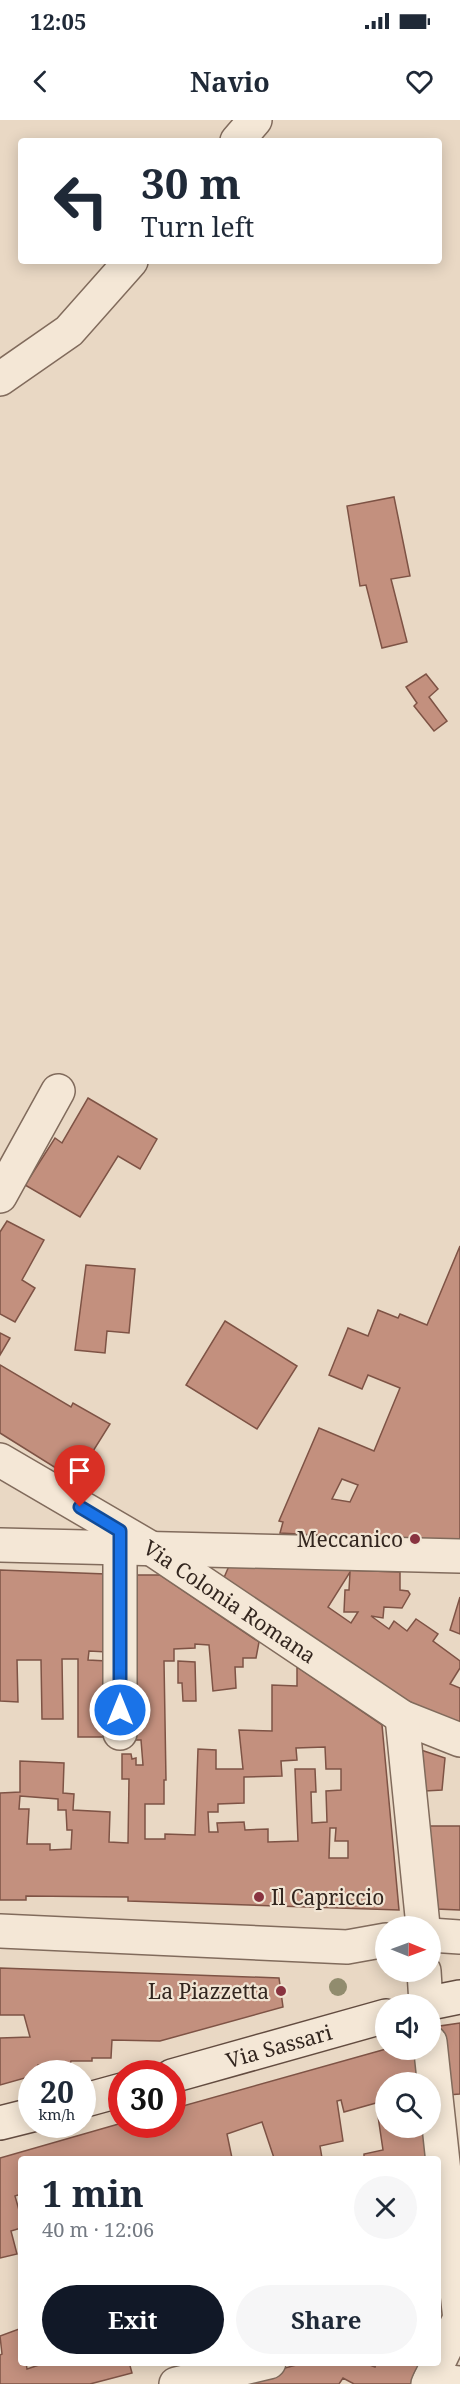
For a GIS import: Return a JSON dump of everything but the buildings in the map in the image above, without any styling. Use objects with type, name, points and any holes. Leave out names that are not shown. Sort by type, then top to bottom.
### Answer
[{"type":"street","points":[[240,138],[255,120]]},
{"type":"street","points":[[0,379],[69,331],[127,264]]},
{"type":"street","points":[[0,1196],[58,1091]]},
{"type":"street","name":"Via Colonia Romana","points":[[0,1460],[402,1718],[460,1740]]},
{"type":"street","points":[[120,1733],[130,1542]]},
{"type":"street","points":[[0,1545],[130,1542],[460,1556]]},
{"type":"street","points":[[402,1718],[422,1916]]},
{"type":"street","points":[[0,1931],[347,1947],[375,1942]]},
{"type":"street","points":[[441,1936],[460,1937]]},
{"type":"street","points":[[441,2001],[460,1997]]},
{"type":"street","name":"Via Sassari","points":[[186,2072],[375,2019]]},
{"type":"street","points":[[432,2060],[460,2318],[439,2382]]},
{"type":"street","points":[[0,2123],[18,2118]]},
{"type":"street","points":[[441,2322],[460,2318]]},
{"type":"street","points":[[176,2384],[252,2366]]},
{"type":"place","name":"Meccanico","points":[[415,1539]]},
{"type":"place","name":"Il Capriccio","points":[[259,1897]]},
{"type":"place","name":"La Piazzetta","points":[[281,1991]]},
{"type":"route","points":[[80,1507],[120,1531],[120,1710]]}]
